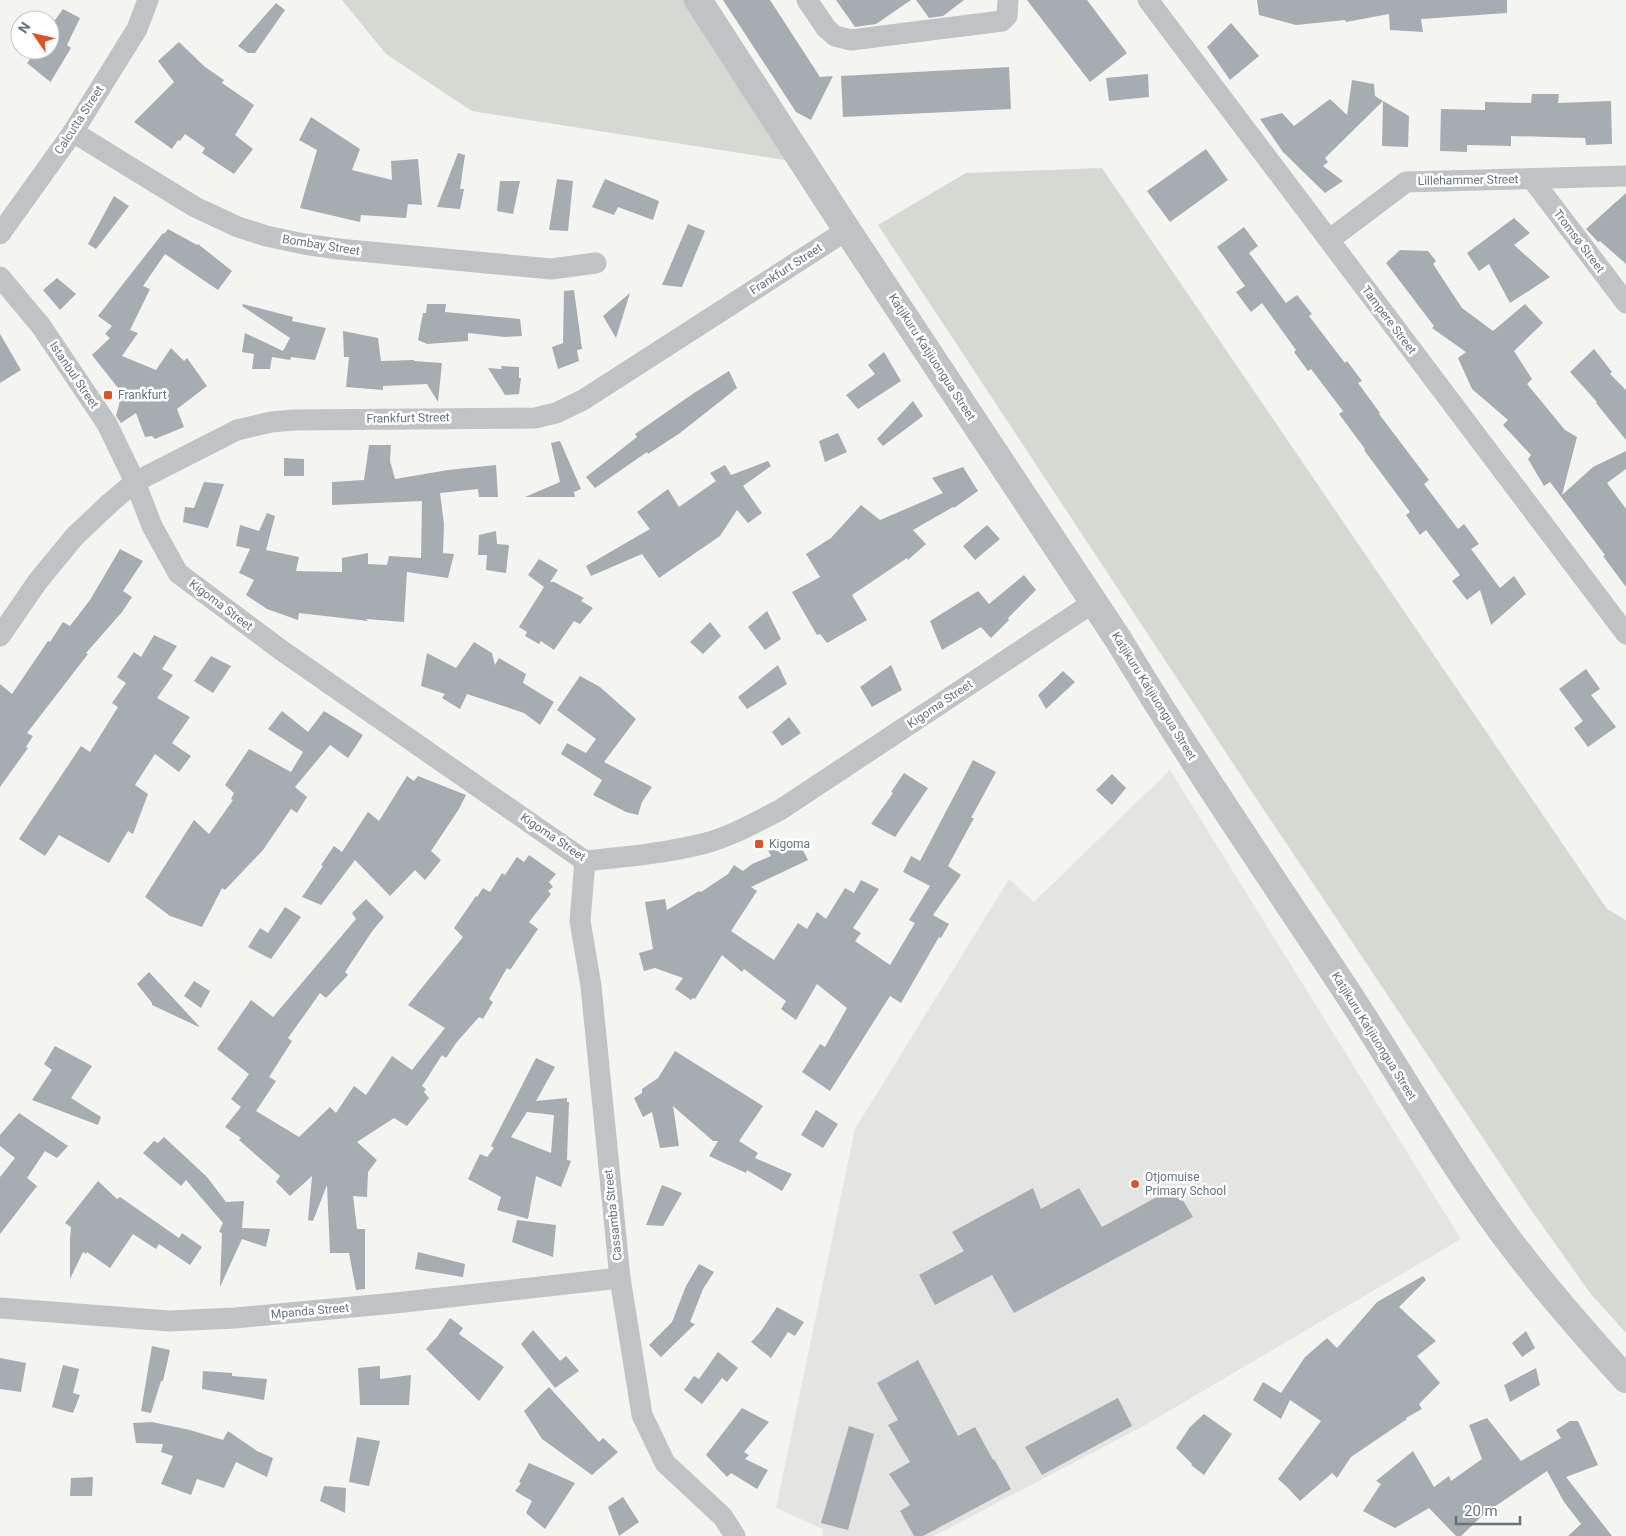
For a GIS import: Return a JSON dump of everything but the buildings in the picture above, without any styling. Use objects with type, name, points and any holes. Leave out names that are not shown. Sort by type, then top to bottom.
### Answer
[{"type":"street","name":"Calcutta Street","points":[[0,234],[72,132],[137,29],[148,0]]},
{"type":"street","name":"Katjikuru Katjiuongua Street","points":[[698,0],[847,230],[1094,602],[1157,703],[1351,999],[1445,1149],[1501,1230],[1560,1305],[1626,1379]]},
{"type":"street","points":[[807,0],[826,28],[835,36],[851,40],[1002,21],[1007,16],[1008,0]]},
{"type":"street","name":"Tampere Street","points":[[1153,2],[1329,240],[1626,634]]},
{"type":"street","name":"Bombay Street","points":[[72,132],[195,207],[238,227],[266,236],[338,250],[551,269],[596,263]]},
{"type":"street","name":"Lillehammer Street","points":[[1329,240],[1406,182],[1626,176]]},
{"type":"street","name":"Tromsø Street","points":[[1532,179],[1626,303]]},
{"type":"street","name":"Frankfurt Street","points":[[0,636],[38,581],[74,536],[110,503],[136,482],[237,430],[271,422],[320,419],[535,418],[556,413],[583,400],[847,230]]},
{"type":"street","name":"Istanbul Street","points":[[0,277],[40,326],[107,424],[136,482]]},
{"type":"street","name":"Kigoma Street","points":[[136,482],[152,526],[178,572],[281,650],[585,861],[640,855],[706,843],[780,810],[1094,602]]},
{"type":"street","name":"Cassamba Street","points":[[585,861],[580,922],[591,986],[620,1278],[642,1415],[666,1463],[723,1517],[735,1536]]},
{"type":"street","name":"Mpanda Street","points":[[0,1308],[169,1321],[226,1318],[396,1303],[620,1278]]},
{"type":"shaded area","points":[[342,0],[698,0],[804,163],[472,111],[386,54]]},
{"type":"shaded area","points":[[1102,168],[1607,909],[1626,920],[1626,1333],[1590,1293],[1527,1204],[1246,783],[878,225],[966,173]]},
{"type":"shaded area","name":"Otjomuise Primary School","points":[[1170,770],[1461,1239],[1147,1424],[934,1536],[823,1536],[823,1529],[776,1508],[855,1129],[1009,879],[1034,902]]},
{"type":"place","name":"Frankfurt","points":[[108,395]]},
{"type":"place","name":"Kigoma","points":[[759,844]]},
{"type":"place","name":"Otjomuise Primary School","points":[[1135,1184]]}]
